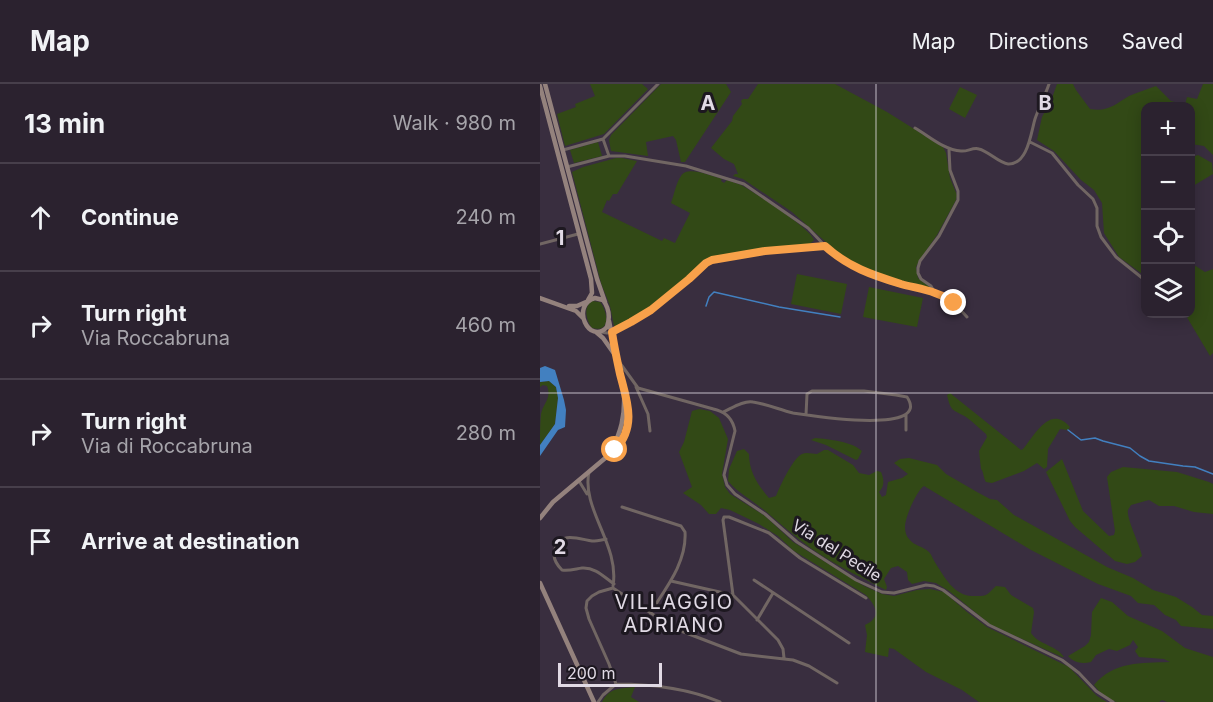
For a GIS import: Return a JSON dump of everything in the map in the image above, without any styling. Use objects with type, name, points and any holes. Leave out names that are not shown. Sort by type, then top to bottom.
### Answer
[{"type":"main road","points":[[540,518],[553,502],[616,449],[628,424],[629,408],[608,311],[597,279],[545,84]]},
{"type":"main road","points":[[540,87],[592,286],[592,293],[583,308],[584,320]]},
{"type":"main road","points":[[540,298],[578,312],[588,327],[598,332],[603,338],[617,360]]},
{"type":"main road","points":[[562,305],[577,306],[599,298],[605,302]]},
{"type":"main road","points":[[598,332],[605,329],[609,321]]},
{"type":"main road","points":[[540,583],[596,702]]},
{"type":"street","points":[[650,84],[656,85]]},
{"type":"street","points":[[915,128],[949,149],[966,152],[978,148],[1009,164],[1022,156],[1030,142],[1049,84]]},
{"type":"street","points":[[563,150],[603,139],[656,85]]},
{"type":"street","points":[[603,139],[609,156]]},
{"type":"street","points":[[1030,142],[1053,154],[1076,183],[1094,199],[1098,210],[1097,229],[1102,239],[1117,259],[1141,277]]},
{"type":"street","points":[[935,293],[931,286],[922,280],[918,268],[920,261],[939,236],[958,200],[950,168],[949,149]]},
{"type":"street","points":[[567,167],[609,156],[628,156],[682,165],[744,184],[808,228],[843,261],[901,284],[935,293],[952,301],[967,317]]},
{"type":"street","points":[[540,244],[579,234]]},
{"type":"street","points":[[598,332],[612,332],[651,310],[712,260],[765,251],[825,246]]},
{"type":"street","points":[[617,360],[638,388],[723,412],[751,401],[806,415],[841,419],[878,421],[896,419],[906,415]]},
{"type":"street","points":[[634,382],[649,416],[650,431]]},
{"type":"street","points":[[806,415],[810,391],[859,391],[903,396],[907,398],[910,405],[906,415],[906,430]]},
{"type":"street","name":"Via del Pecile","points":[[723,412],[730,418],[735,429],[724,475],[727,485],[797,542],[856,580],[883,592],[894,593],[926,585],[943,590],[989,625],[1062,660],[1096,691],[1113,702]]},
{"type":"street","points":[[589,472],[587,483],[589,496]]},
{"type":"street","points":[[579,481],[589,496],[606,539],[613,567],[613,586]]},
{"type":"street","points":[[622,507],[680,526],[684,530],[686,539],[678,568],[651,613]]},
{"type":"street","name":"Via del Pecile","points":[[733,595],[723,520],[728,516],[769,533],[800,558],[866,598]]},
{"type":"street","points":[[606,539],[594,541],[573,537],[565,538],[556,545],[554,557],[563,571],[590,568],[599,573],[613,586],[676,629],[734,652],[783,658],[805,665],[837,683]]},
{"type":"street","points":[[671,580],[733,595],[780,643],[783,658]]},
{"type":"street","points":[[754,580],[849,642]]},
{"type":"street","points":[[613,586],[590,597],[586,602],[586,608],[616,684]]},
{"type":"street","points":[[757,620],[773,592]]},
{"type":"street","points":[[596,702],[616,684],[657,685],[700,694],[720,702]]},
{"type":"green space","points":[[590,84],[642,84],[648,89],[604,134],[565,146],[557,114],[576,107],[575,104],[595,96]]},
{"type":"green space","points":[[661,84],[726,84],[731,92],[685,162],[681,162],[673,136],[646,142],[648,156],[611,151],[609,140],[611,135]]},
{"type":"green space","points":[[758,84],[835,84],[887,112],[943,147],[950,178],[957,195],[937,235],[916,267],[918,278],[929,288],[890,278],[845,259],[792,212],[743,179],[733,176],[738,174],[734,164],[711,148],[732,121],[742,104],[741,101],[748,99]]},
{"type":"green space","points":[[1057,84],[1073,84],[1090,109],[1102,110],[1129,96],[1156,86],[1174,102],[1141,102],[1141,273],[1119,257],[1104,233],[1102,203],[1094,190],[1081,180],[1054,151],[1037,140],[1042,117]]},
{"type":"green space","points":[[1203,84],[1213,84],[1213,155],[1204,146],[1195,145],[1195,102],[1186,102],[1187,97],[1197,99]]},
{"type":"green space","points":[[960,87],[977,95],[965,118],[949,109]]},
{"type":"green space","points":[[598,142],[602,156],[574,163],[570,150]]},
{"type":"green space","points":[[1198,155],[1212,163],[1213,174],[1195,185],[1195,156]]},
{"type":"green space","points":[[616,158],[637,161],[617,194],[613,194],[609,201],[607,200],[602,212],[662,241],[664,238],[675,243],[690,213],[671,203],[681,176],[689,171],[722,179],[724,183],[727,180],[741,185],[793,219],[814,240],[805,245],[767,248],[711,258],[652,307],[627,322],[614,326],[572,172]]},
{"type":"green space","points":[[1195,266],[1205,272],[1213,269],[1213,353],[1210,356],[1187,318],[1195,318]]},
{"type":"green space","points":[[797,274],[847,284],[841,314],[791,304]]},
{"type":"green space","points":[[869,287],[923,298],[917,327],[863,317]]},
{"type":"green space","points":[[592,301],[600,302],[605,311],[605,325],[598,329],[592,328],[586,314],[587,307]]},
{"type":"green space","points":[[549,381],[556,387],[558,398],[555,424],[540,445],[541,414],[548,398],[548,390],[547,386],[540,387],[540,382]]},
{"type":"green space","points":[[950,393],[1021,450],[1050,420],[1063,421],[1070,427],[1068,430],[1060,429],[1048,449],[1047,467],[1044,469],[1037,463],[1024,471],[992,483],[986,482],[981,469],[979,451],[987,437],[986,434],[953,409],[947,395]]},
{"type":"green space","points":[[699,409],[710,411],[719,418],[728,439],[722,474],[725,487],[730,494],[765,516],[793,542],[864,586],[882,594],[894,596],[930,589],[944,592],[987,627],[1069,667],[1097,696],[1107,702],[979,702],[962,690],[926,672],[894,649],[889,648],[888,657],[865,652],[867,635],[865,625],[874,618],[876,611],[866,595],[794,551],[778,536],[759,524],[721,508],[716,514],[709,514],[701,505],[683,493],[692,487],[679,452],[692,411]]},
{"type":"green space","points":[[815,438],[847,443],[862,451],[856,460],[811,440]]},
{"type":"green space","points":[[744,449],[749,454],[755,478],[769,498],[776,496],[791,466],[804,453],[817,454],[828,450],[853,465],[859,473],[869,475],[877,471],[881,472],[883,482],[879,492],[882,497],[886,495],[888,482],[908,474],[894,463],[900,459],[909,458],[937,465],[946,474],[990,499],[997,500],[1014,515],[1107,567],[1153,590],[1176,597],[1202,615],[1213,616],[1213,629],[1181,626],[1154,605],[1138,603],[1131,596],[1098,584],[1031,550],[924,486],[915,498],[907,517],[905,529],[908,538],[929,552],[947,580],[960,593],[983,596],[996,586],[1005,587],[1011,595],[1033,608],[1031,633],[1064,657],[991,625],[936,583],[924,581],[912,584],[908,580],[907,572],[898,566],[891,568],[884,579],[886,590],[812,549],[732,485],[728,481],[729,469],[737,451]]},
{"type":"green space","points":[[1062,459],[1083,511],[1109,536],[1114,535],[1115,531],[1107,477],[1111,472],[1123,467],[1177,472],[1213,484],[1213,514],[1194,512],[1174,506],[1159,506],[1149,500],[1131,505],[1128,510],[1129,519],[1142,556],[1135,562],[1127,564],[1115,561],[1070,521],[1046,472]]},
{"type":"green space","points":[[1101,598],[1112,602],[1128,616],[1162,631],[1185,648],[1213,657],[1213,702],[1167,702],[1162,700],[1159,702],[1116,702],[1103,696],[1094,685],[1110,671],[1129,665],[1170,662],[1164,659],[1139,657],[1135,651],[1138,647],[1133,640],[1130,645],[1117,651],[1109,649],[1096,655],[1091,662],[1078,662],[1070,658],[1068,656],[1089,642],[1092,612]]},
{"type":"green space","points":[[635,687],[631,697],[639,702],[602,702],[612,691]]},
{"type":"water","points":[[545,366],[555,370],[566,410],[565,427],[558,430],[540,456],[540,445],[555,424],[558,398],[556,387],[549,381],[540,382],[540,368]]},
{"type":"waterway","points":[[706,306],[709,297],[714,292],[779,307],[840,317]]},
{"type":"waterway","points":[[1068,430],[1081,440],[1095,438],[1130,448],[1149,461],[1195,467],[1213,474]]},
{"type":"district","name":"VILLAGGIO ADRIANO","points":[[674,614]]},
{"type":"route","points":[[615,450],[626,430],[629,408],[612,332],[651,310],[709,262],[763,251],[825,246],[849,265],[901,284],[939,294],[954,303]]}]
